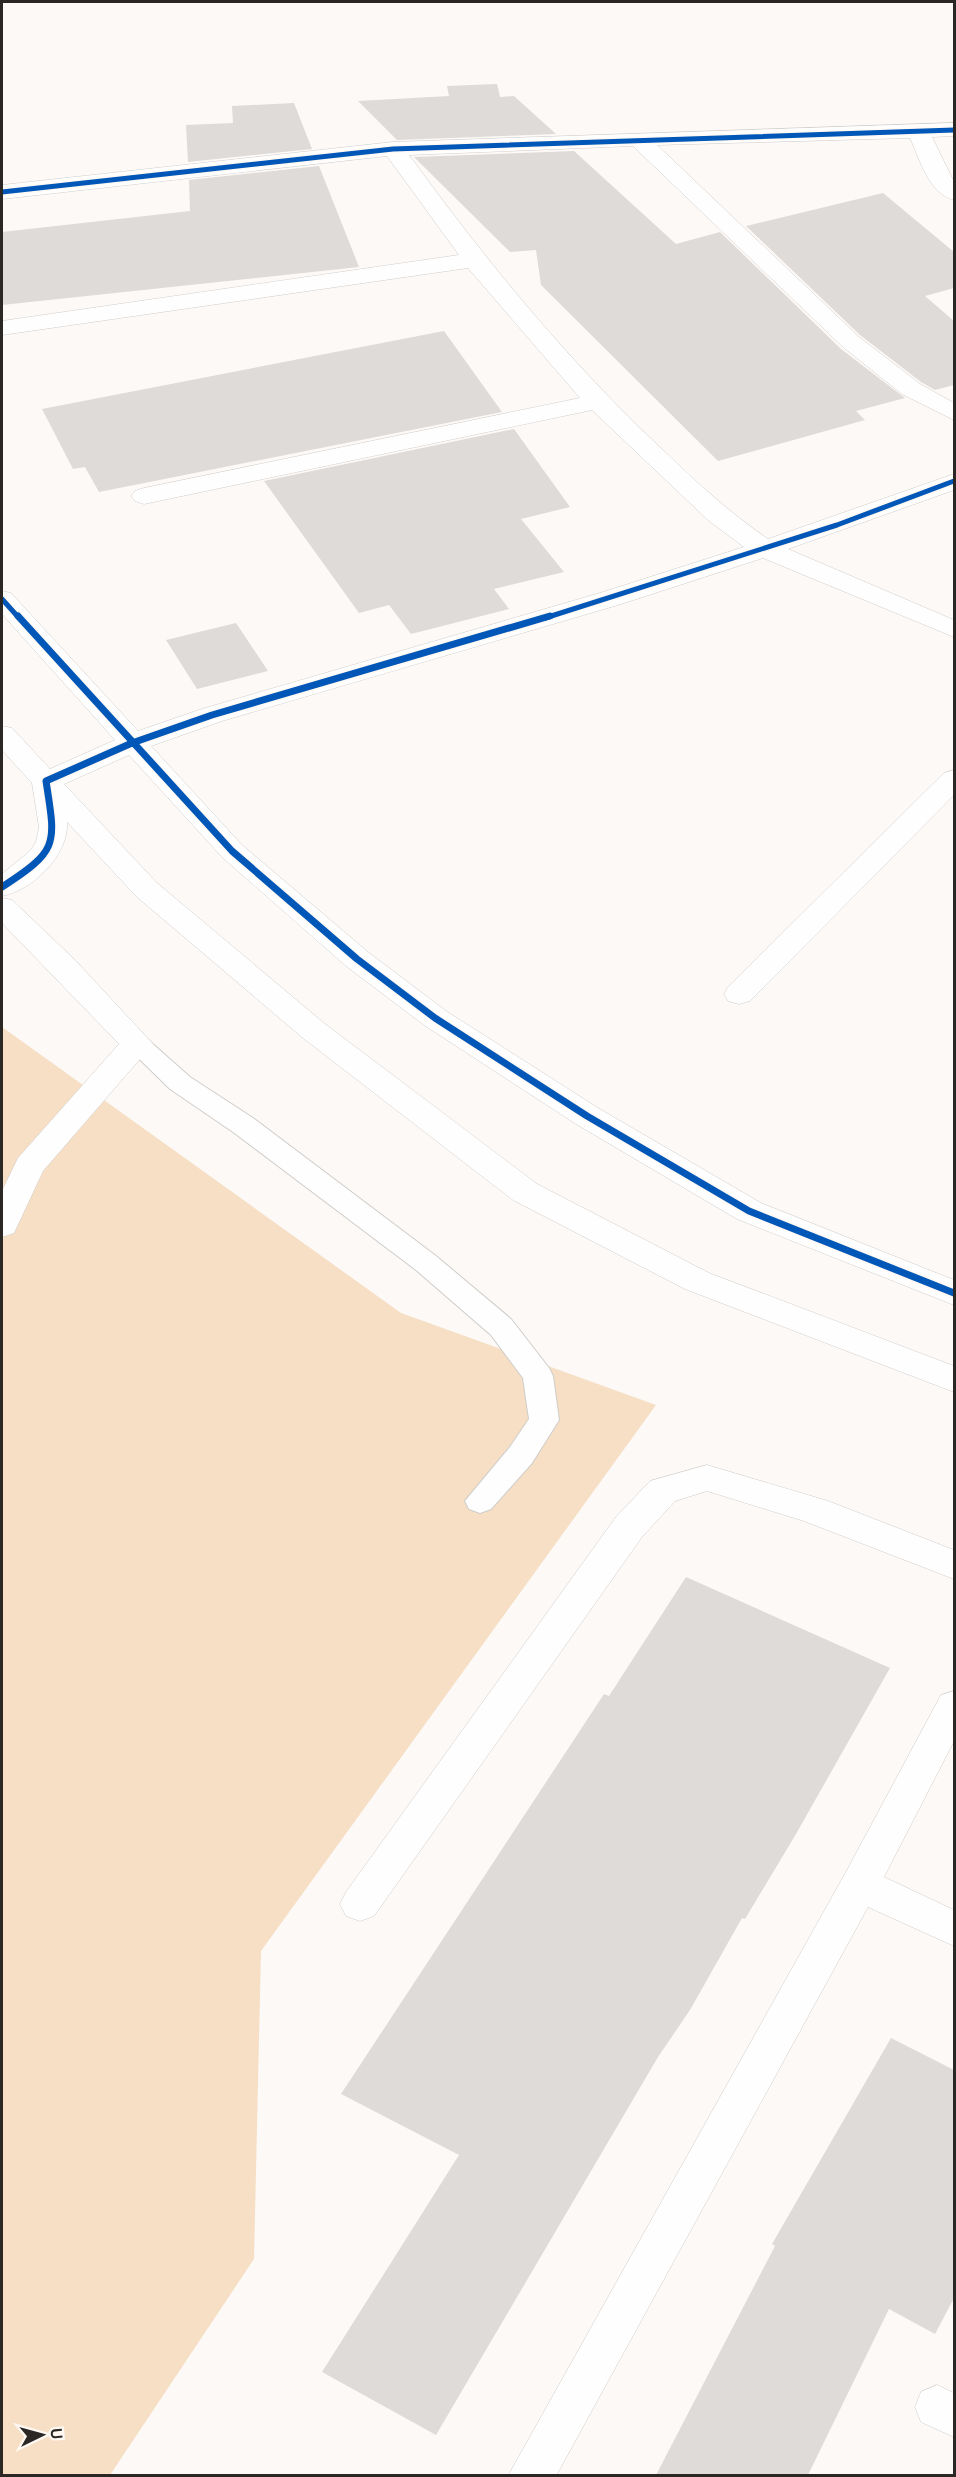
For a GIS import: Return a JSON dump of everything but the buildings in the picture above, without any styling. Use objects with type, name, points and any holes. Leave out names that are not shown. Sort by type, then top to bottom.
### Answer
[{"type":"street","points":[[2,192],[393,149],[720,136],[919,133],[954,130]]},
{"type":"street","points":[[919,133],[943,184],[954,193]]},
{"type":"street","points":[[639,140],[851,342],[911,389],[954,413]]},
{"type":"street","points":[[393,149],[474,260],[597,402],[718,516],[765,549],[954,629]]},
{"type":"street","points":[[2,328],[474,260]]},
{"type":"street","points":[[144,496],[597,402]]},
{"type":"street","points":[[46,782],[132,743],[212,715],[609,599],[765,549],[954,481]]},
{"type":"street","points":[[2,599],[232,851],[357,959],[435,1018],[587,1116],[750,1211],[954,1293]]},
{"type":"street","points":[[2,734],[156,898],[314,1031],[525,1192],[697,1281],[954,1379]]},
{"type":"street","points":[[739,994],[954,779]]},
{"type":"street","points":[[2,887],[23,873],[44,853],[53,834],[46,782]]},
{"type":"street","points":[[2,907],[64,967],[137,1044],[29,1166],[2,1225]]},
{"type":"street","points":[[360,1904],[629,1527],[663,1491],[707,1478],[815,1511],[954,1565]]},
{"type":"street","points":[[531,2475],[860,1884],[954,1706]]},
{"type":"street","points":[[860,1884],[954,1929]]},
{"type":"lane","points":[[137,1044],[180,1083],[243,1125],[426,1263],[501,1327],[538,1376],[544,1420],[521,1455],[480,1501]]},
{"type":"shaded area","points":[[2,1027],[401,1313],[656,1405],[261,1951],[254,2259],[110,2475],[2,2476]]},
{"type":"cycle path","points":[[2,192],[393,149],[720,136],[954,130]]},
{"type":"cycle path","points":[[2,887],[33,865],[51,842],[53,821],[46,781],[132,743],[212,715],[609,599],[837,525],[954,481]]},
{"type":"cycle path","points":[[2,599],[232,851],[357,959],[435,1018],[587,1116],[749,1211],[954,1293]]}]
